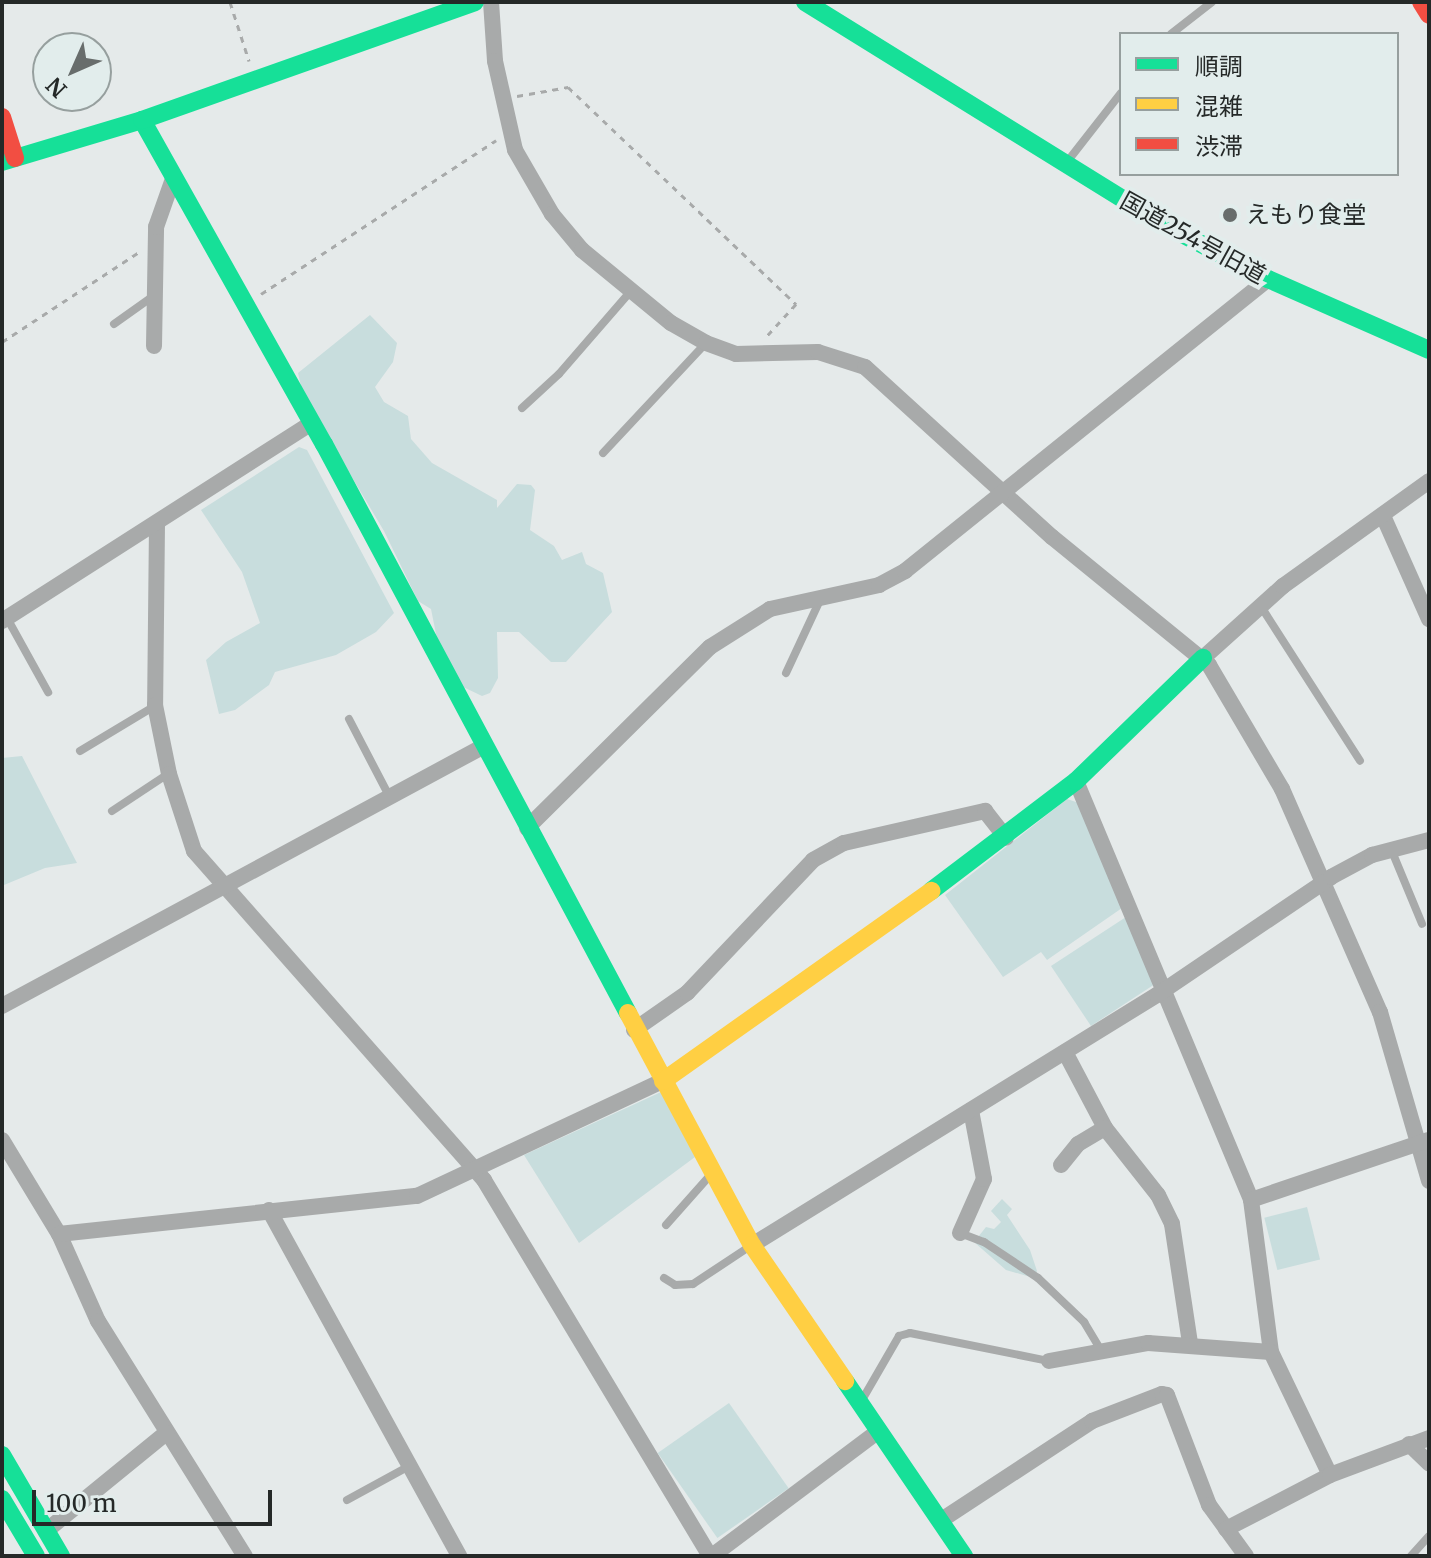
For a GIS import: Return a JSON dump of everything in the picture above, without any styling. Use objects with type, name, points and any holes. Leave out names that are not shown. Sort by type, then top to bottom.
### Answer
[{"type":"main road","points":[[2,117],[8,160],[142,120],[475,2]]},
{"type":"main road","name":"国道254号旧道","points":[[805,2],[1064,165],[1268,279],[1429,350]]},
{"type":"main road","points":[[1421,2],[1429,14]]},
{"type":"main road","points":[[142,120],[312,423],[634,1030],[752,1245],[964,1556]]},
{"type":"main road","points":[[663,1081],[1006,838],[1076,781],[1203,658]]},
{"type":"main road","points":[[2,1455],[61,1556]]},
{"type":"main road","points":[[2,1499],[36,1556]]},
{"type":"street","points":[[491,2],[502,99],[509,132],[552,214],[582,250],[631,291],[706,343],[749,354],[818,352],[865,367],[1004,490],[1052,537],[1203,658],[1276,777],[1380,1012],[1424,1142],[1429,1181]]},
{"type":"street","points":[[154,346],[155,242],[159,211],[174,176]]},
{"type":"street","points":[[527,828],[710,647],[750,617],[879,585],[905,571],[1268,279]]},
{"type":"street","points":[[5,619],[312,423]]},
{"type":"street","points":[[1203,658],[1260,605],[1384,518],[1429,481]]},
{"type":"street","points":[[1384,518],[1429,619]]},
{"type":"street","points":[[157,524],[155,705],[169,774],[194,851],[222,888],[474,1169],[711,1556],[877,1432]]},
{"type":"street","points":[[2,1006],[484,746]]},
{"type":"street","points":[[1076,781],[1251,1200],[1271,1352],[1330,1475]]},
{"type":"street","points":[[634,1030],[687,993],[795,878],[844,843],[985,811],[1006,838]]},
{"type":"street","points":[[752,1245],[1164,990],[1323,882],[1391,848],[1429,840]]},
{"type":"street","points":[[1065,1052],[1105,1128],[1158,1195],[1172,1224],[1190,1343]]},
{"type":"street","points":[[59,1234],[417,1196],[663,1081]]},
{"type":"street","points":[[960,1233],[984,1179],[971,1110]]},
{"type":"street","points":[[1061,1165],[1078,1144],[1105,1128]]},
{"type":"street","points":[[2,1140],[59,1234],[98,1321],[245,1556]]},
{"type":"street","points":[[1251,1200],[1424,1142]]},
{"type":"street","points":[[269,1210],[459,1556]]},
{"type":"street","points":[[1049,1361],[1148,1343],[1190,1343],[1271,1352]]},
{"type":"street","points":[[940,1521],[1092,1421],[1162,1394],[1167,1395],[1209,1505],[1246,1556]]},
{"type":"street","points":[[46,1531],[166,1433]]},
{"type":"street","points":[[1226,1529],[1330,1475],[1429,1438]]},
{"type":"street","points":[[1409,1444],[1429,1463]]},
{"type":"lane","points":[[1174,32],[1212,2]]},
{"type":"lane","points":[[1064,165],[1119,96]]},
{"type":"lane","points":[[522,408],[559,374],[631,291]]},
{"type":"lane","points":[[114,324],[156,295]]},
{"type":"lane","points":[[603,453],[706,343]]},
{"type":"lane","points":[[786,673],[821,598]]},
{"type":"lane","points":[[1260,605],[1360,761]]},
{"type":"lane","points":[[5,619],[48,692]]},
{"type":"lane","points":[[80,751],[155,705]]},
{"type":"lane","points":[[349,719],[390,797]]},
{"type":"lane","points":[[112,811],[169,774]]},
{"type":"lane","points":[[1391,848],[1422,924]]},
{"type":"lane","points":[[666,1225],[713,1172]]},
{"type":"lane","points":[[960,1233],[984,1242],[1038,1278],[1084,1322],[1102,1353]]},
{"type":"lane","points":[[664,1278],[675,1285],[693,1284],[752,1245]]},
{"type":"lane","points":[[860,1405],[899,1336],[910,1333],[1049,1361]]},
{"type":"lane","points":[[347,1500],[409,1466]]},
{"type":"lane","points":[[1411,1556],[1427,1538]]},
{"type":"lane","points":[[1426,1556],[1427,1538]]},
{"type":"path","points":[[230,2],[255,79]]},
{"type":"path","points":[[502,99],[568,87],[796,304],[749,354]]},
{"type":"path","points":[[244,305],[509,132]]},
{"type":"path","points":[[2,342],[155,242]]},
{"type":"shaded area","points":[[370,315],[397,343],[393,362],[375,387],[384,402],[408,416],[411,439],[432,463],[497,500],[497,508],[517,484],[531,485],[535,490],[530,530],[554,546],[562,560],[582,552],[586,564],[603,573],[612,612],[566,662],[551,662],[519,632],[497,632],[498,678],[490,693],[482,696],[459,685],[437,639],[431,609],[418,601],[384,531],[303,395],[298,373]]},
{"type":"shaded area","points":[[299,447],[307,450],[394,613],[376,632],[336,655],[275,672],[269,685],[235,710],[219,714],[206,660],[226,642],[260,623],[242,572],[201,510]]},
{"type":"shaded area","points":[[22,756],[77,863],[45,868],[4,885],[2,758]]},
{"type":"shaded area","points":[[1067,799],[1079,803],[1122,908],[1047,960],[1041,952],[1003,977],[945,895]]},
{"type":"shaded area","points":[[1126,917],[1155,984],[1091,1026],[1051,966]]},
{"type":"shaded area","points":[[661,1092],[695,1157],[579,1243],[524,1155]]},
{"type":"shaded area","points":[[1002,1199],[1012,1209],[1007,1215],[1030,1250],[1037,1271],[1034,1278],[1006,1270],[974,1242],[986,1227],[994,1229],[1001,1222],[991,1211]]},
{"type":"shaded area","points":[[1307,1207],[1320,1259],[1277,1270],[1264,1218]]},
{"type":"shaded area","points":[[729,1403],[789,1488],[717,1538],[658,1453]]},
{"type":"traffic: fast","points":[[2,162],[142,120],[475,2]]},
{"type":"traffic: fast","points":[[805,2],[1165,225],[1268,279],[1429,350]]},
{"type":"traffic: fast","points":[[142,120],[324,444],[628,1013]]},
{"type":"traffic: fast","points":[[931,891],[1076,781],[1203,658]]},
{"type":"traffic: fast","points":[[845,1381],[964,1556]]},
{"type":"traffic: fast","points":[[2,1455],[61,1556]]},
{"type":"traffic: fast","points":[[2,1499],[36,1556]]},
{"type":"traffic: slow","points":[[663,1081],[931,891]]},
{"type":"traffic: slow","points":[[628,1013],[752,1245],[845,1381]]},
{"type":"traffic: jam","points":[[1421,2],[1429,15]]},
{"type":"traffic: jam","points":[[2,117],[15,158]]},
{"type":"place","name":"えもり食堂","points":[[1230,215]]}]
